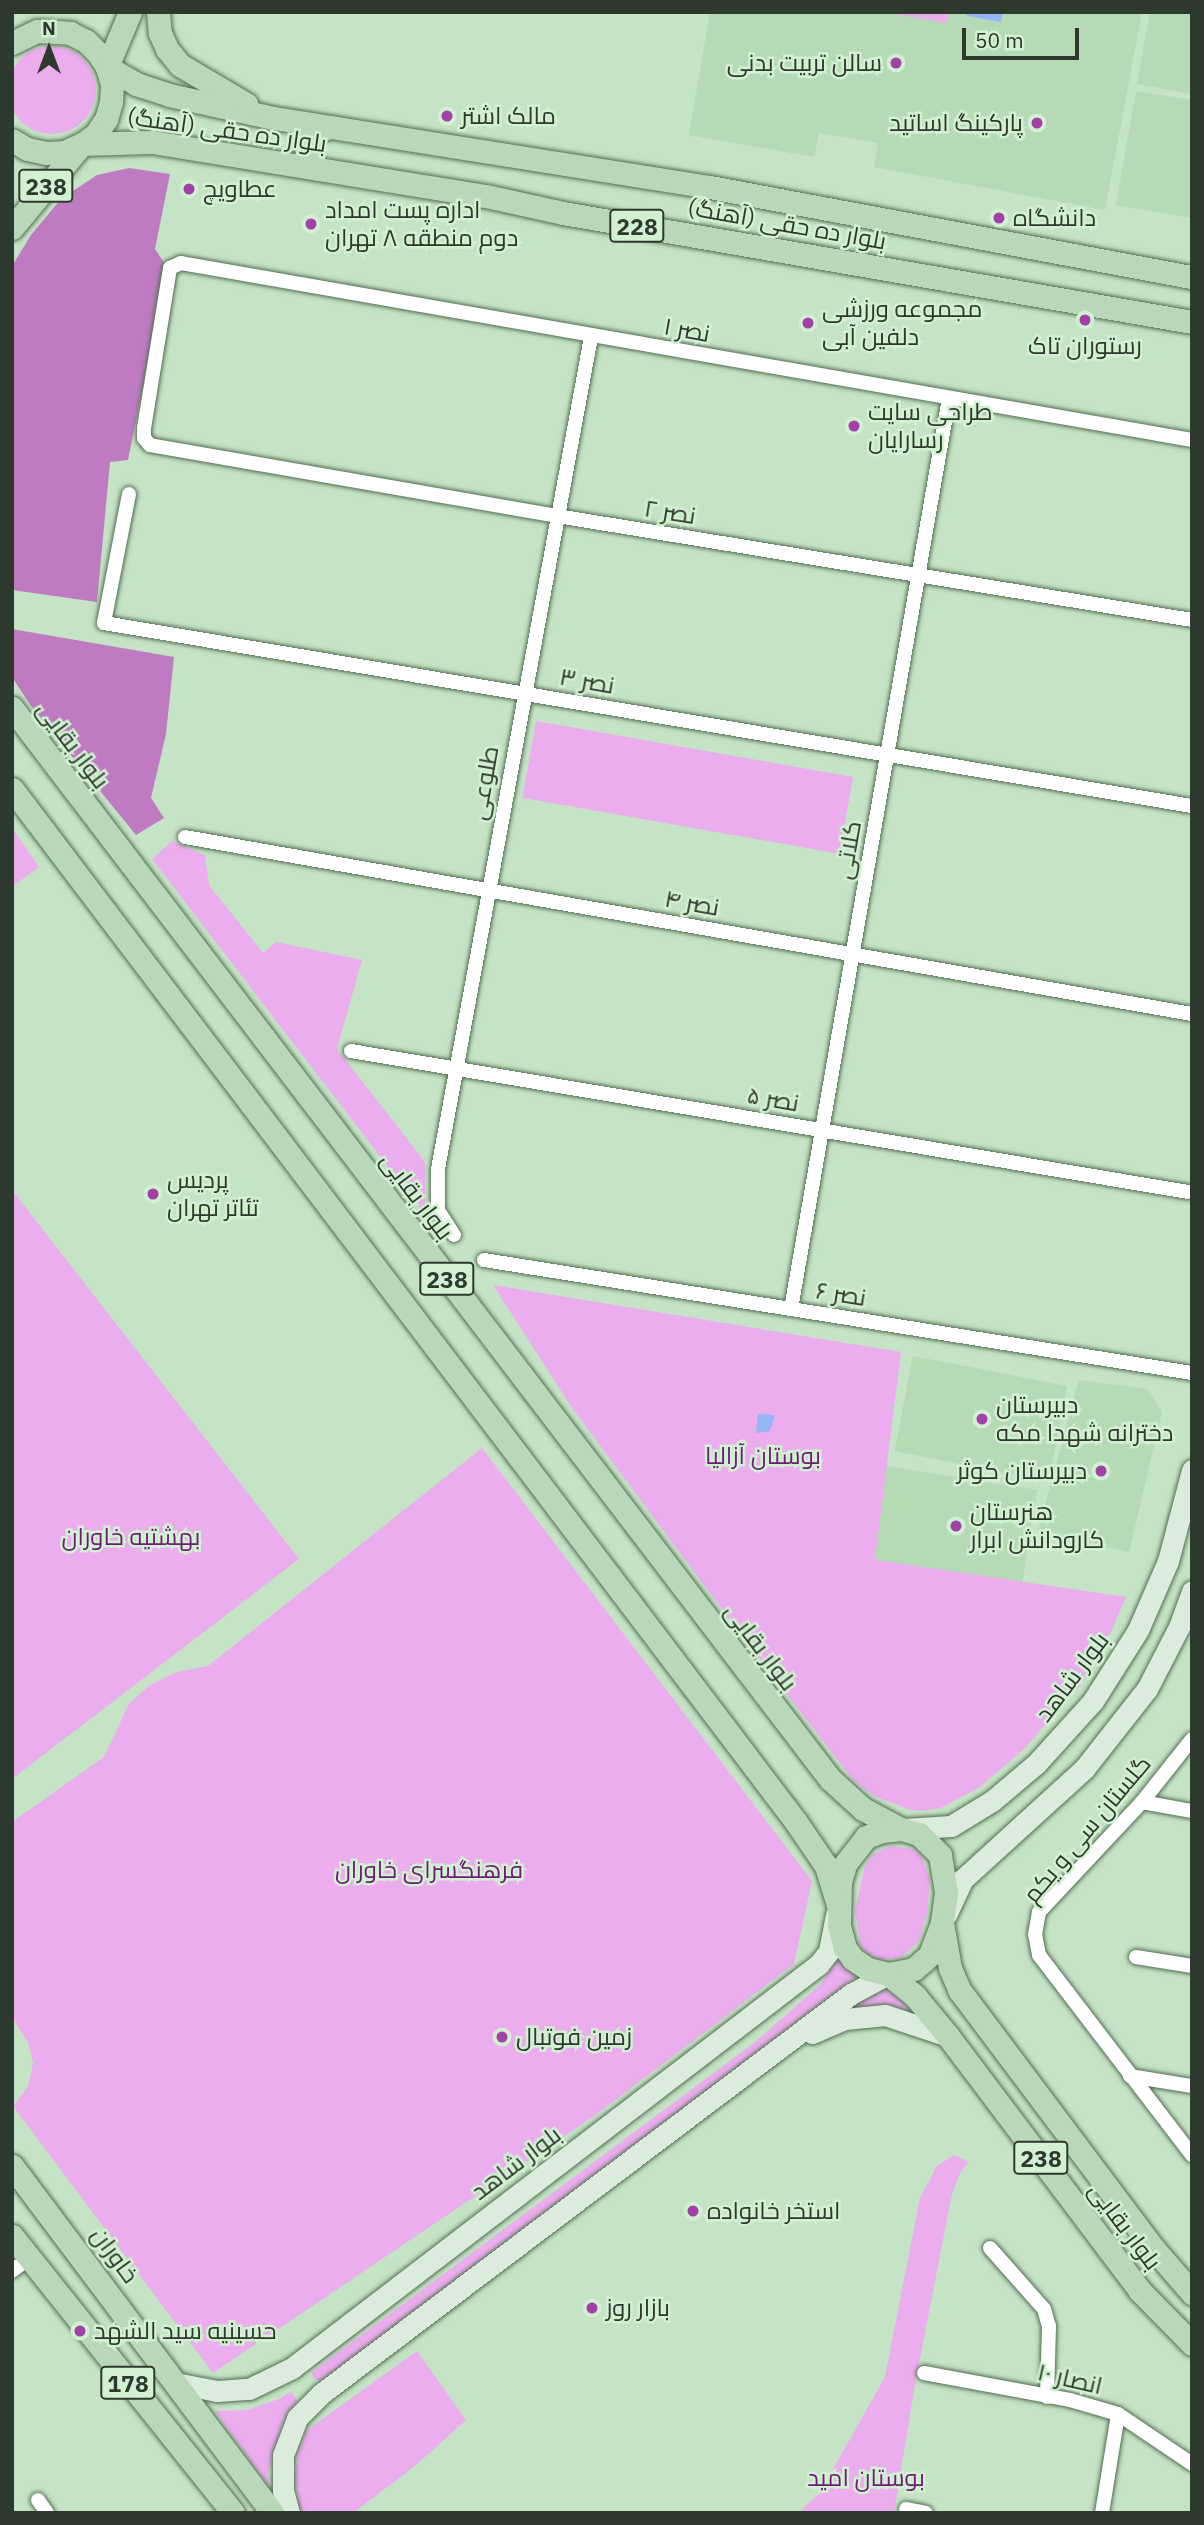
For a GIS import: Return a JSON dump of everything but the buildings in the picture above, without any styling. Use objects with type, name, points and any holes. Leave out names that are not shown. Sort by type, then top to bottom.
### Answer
[{"type":"main road","points":[[15,39],[51,12]]},
{"type":"main road","points":[[82,144],[96,134],[106,119],[111,102],[107,67],[130,12]]},
{"type":"main road","points":[[158,12],[160,33],[167,49],[180,65],[274,118]]},
{"type":"main road","points":[[15,39],[37,31],[71,33],[86,41],[107,67]]},
{"type":"main road","name":"بلوار ده حقی (آهنگ)","points":[[107,67],[136,84],[169,95],[274,118],[662,178],[1192,277]]},
{"type":"main road","points":[[318,169],[307,157],[306,143],[315,131],[331,127]]},
{"type":"main road","name":"بلوار ده حقی (آهنگ)","points":[[12,140],[27,149],[46,153],[65,152],[82,144],[152,142],[1192,322]]},
{"type":"main road","name":"238","points":[[12,228],[82,144]]},
{"type":"main road","name":"بلوار بقایی","points":[[12,708],[830,1779],[863,1809],[901,1829]]},
{"type":"main road","name":"238","points":[[12,789],[796,1822],[826,1866],[838,1905]]},
{"type":"main road","name":"بلوار شاهد","points":[[901,1829],[951,1826],[992,1801],[1036,1764],[1093,1701],[1138,1630],[1168,1562],[1192,1470]]},
{"type":"main road","points":[[942,1923],[945,1872],[940,1855],[919,1834],[901,1829],[881,1830],[866,1837],[854,1849],[843,1870],[838,1905],[842,1937],[849,1954],[867,1969],[888,1974],[905,1972],[923,1963],[934,1948],[942,1923],[963,1879],[1083,1769],[1147,1689],[1179,1627],[1192,1591]]},
{"type":"main road","name":"بلوار شاهد","points":[[175,2383],[217,2391],[249,2389],[292,2368],[819,1964],[832,1941],[838,1905]]},
{"type":"main road","name":"بلوار بقایی","points":[[942,1923],[950,1968],[960,1991],[1153,2248],[1192,2293]]},
{"type":"main road","points":[[289,2513],[283,2491],[283,2455],[297,2418],[315,2400],[851,1994],[888,1974]]},
{"type":"main road","name":"بلوار بقایی","points":[[888,1974],[915,1996],[948,2036],[1140,2291],[1192,2344]]},
{"type":"main road","points":[[784,2045],[845,2019],[866,2015],[910,2021],[948,2036]]},
{"type":"main road","name":"خاوران","points":[[12,2166],[273,2513]]},
{"type":"main road","name":"178","points":[[12,2236],[20,2264],[227,2511]]},
{"type":"main road","points":[[292,2368],[315,2400]]},
{"type":"street","name":"نصر ۱","points":[[144,438],[146,404],[170,268],[175,264],[1192,440]]},
{"type":"street","name":"طلوعی","points":[[454,1235],[438,1210],[438,1169],[590,337]]},
{"type":"street","name":"کلاتی","points":[[791,1309],[949,398]]},
{"type":"street","name":"نصر ۲","points":[[144,438],[150,444],[557,516],[1192,620]]},
{"type":"street","name":"نصر ۳","points":[[129,494],[104,623],[1192,806]]},
{"type":"street","name":"نصر ۴","points":[[185,837],[1192,1014]]},
{"type":"street","name":"نصر ۵","points":[[351,1051],[1188,1192]]},
{"type":"street","name":"نصر ۶","points":[[484,1260],[1192,1373]]},
{"type":"street","name":"گلستان سی و یکم","points":[[1192,1739],[1142,1802],[1039,1912],[1035,1934],[1039,1955],[1192,2155]]},
{"type":"street","points":[[1142,1802],[1192,1811]]},
{"type":"street","points":[[1136,1957],[1192,1966]]},
{"type":"street","points":[[1130,2076],[1192,2086]]},
{"type":"street","points":[[990,2248],[1044,2309],[1049,2326],[1047,2397]]},
{"type":"street","name":"انصار ۱۰","points":[[924,2373],[1118,2414],[1192,2464]]},
{"type":"street","points":[[1102,2513],[1118,2414]]},
{"type":"street","points":[[38,2500],[47,2513]]},
{"type":"street","points":[[906,2509],[926,2513]]},
{"type":"shaded area","points":[[710,12],[1142,12],[1105,210],[874,167],[878,143],[819,133],[814,157],[689,135]]},
{"type":"shaded area","points":[[1150,12],[1192,12],[1192,94],[1137,84]]},
{"type":"shaded area","points":[[1136,91],[1192,100],[1192,218],[1116,205]]},
{"type":"shaded area","points":[[129,168],[170,174],[155,249],[167,267],[128,460],[110,462],[97,602],[12,590],[12,266],[31,235],[61,199],[97,175]]},
{"type":"shaded area","points":[[12,629],[174,657],[166,734],[151,798],[164,818],[136,835],[31,706],[12,677]]},
{"type":"shaded area","name":"دبیرستان دخترانه شهدا مکه","points":[[913,1356],[1067,1386],[1049,1481],[894,1451]]},
{"type":"shaded area","name":"دبیرستان کوثر","points":[[1079,1380],[1148,1389],[1162,1412],[1129,1552],[1038,1531]]},
{"type":"shaded area","name":"هنرستان کارودانش ابرار","points":[[886,1466],[1037,1490],[1022,1584],[871,1560]]},
{"type":"green space","points":[[883,12],[949,12],[947,23]]},
{"type":"green space","points":[[52,46],[77,53],[89,65],[96,90],[89,115],[77,127],[52,134],[27,127],[15,115],[8,90],[15,65],[27,53]]},
{"type":"green space","points":[[536,721],[853,777],[840,854],[522,798]]},
{"type":"green space","points":[[12,828],[39,867],[12,887]]},
{"type":"green space","points":[[172,841],[205,855],[209,885],[263,953],[276,942],[362,960],[337,1049],[425,1162],[425,1215],[152,859]]},
{"type":"green space","name":"بهشتیه خاوران","points":[[12,1190],[299,1559],[12,1779]]},
{"type":"green space","name":"بوستان آزالیا","points":[[493,1285],[901,1352],[875,1560],[1126,1597],[1102,1653],[1079,1687],[1023,1750],[980,1787],[941,1808],[924,1811],[910,1810],[874,1796],[854,1781],[572,1408]]},
{"type":"green space","name":"فرهنگسرای خاوران","points":[[482,1448],[812,1881],[794,1964],[597,2114],[213,2373],[13,2106],[28,2087],[33,2063],[28,2042],[12,2018],[12,1822],[104,1757],[129,1704],[150,1685],[177,1672],[208,1666]]},
{"type":"green space","points":[[890,1846],[913,1849],[922,1856],[929,1877],[929,1893],[927,1914],[919,1941],[902,1957],[881,1960],[865,1952],[860,1944],[855,1911],[865,1866],[872,1855]]},
{"type":"green space","points":[[841,1955],[860,1974],[323,2381],[313,2379],[312,2372],[754,2043],[821,1984]]},
{"type":"green space","points":[[882,1986],[914,2014],[882,2007],[849,2007]]},
{"type":"green space","name":"بوستان امید","points":[[954,2155],[969,2162],[960,2173],[952,2194],[915,2384],[894,2513],[798,2513],[819,2494],[885,2377],[920,2198],[937,2166]]},
{"type":"green space","points":[[417,2351],[466,2420],[415,2466],[353,2513],[300,2513],[295,2479],[298,2453],[307,2430]]},
{"type":"green space","points":[[291,2391],[298,2402],[287,2413],[282,2426],[268,2473],[269,2487],[215,2411],[247,2410],[279,2399]]},
{"type":"water","points":[[967,12],[1003,12],[1001,22],[967,16]]},
{"type":"water","points":[[758,1414],[775,1415],[770,1431],[756,1433]]},
{"type":"place","name":"سالن تربیت بدنی","points":[[896,63]]},
{"type":"place","name":"مالک اشتر","points":[[447,116]]},
{"type":"place","name":"پارکینگ اساتید","points":[[1037,123]]},
{"type":"place","name":"عطاویچ","points":[[189,189]]},
{"type":"place","name":"دانشگاه","points":[[999,218]]},
{"type":"place","name":"اداره پست امداد دوم منطقه ۸ تهران","points":[[311,224]]},
{"type":"place","name":"رستوران تاک","points":[[1085,320]]},
{"type":"place","name":"مجموعه ورزشی دلفین آبی","points":[[808,323]]},
{"type":"place","name":"طراحی سایت رسارایان","points":[[854,426]]},
{"type":"place","name":"پردیس تئاتر تهران","points":[[153,1194]]},
{"type":"place","name":"دبیرستان دخترانه شهدا مکه","points":[[982,1419]]},
{"type":"place","name":"دبیرستان کوثر","points":[[1101,1471]]},
{"type":"place","name":"هنرستان کارودانش ابرار","points":[[956,1526]]},
{"type":"place","name":"زمین فوتبال","points":[[502,2037]]},
{"type":"place","name":"استخر خانواده","points":[[693,2211]]},
{"type":"place","name":"بازار روز","points":[[592,2308]]},
{"type":"place","name":"حسینیه سید الشهد","points":[[80,2331]]}]
